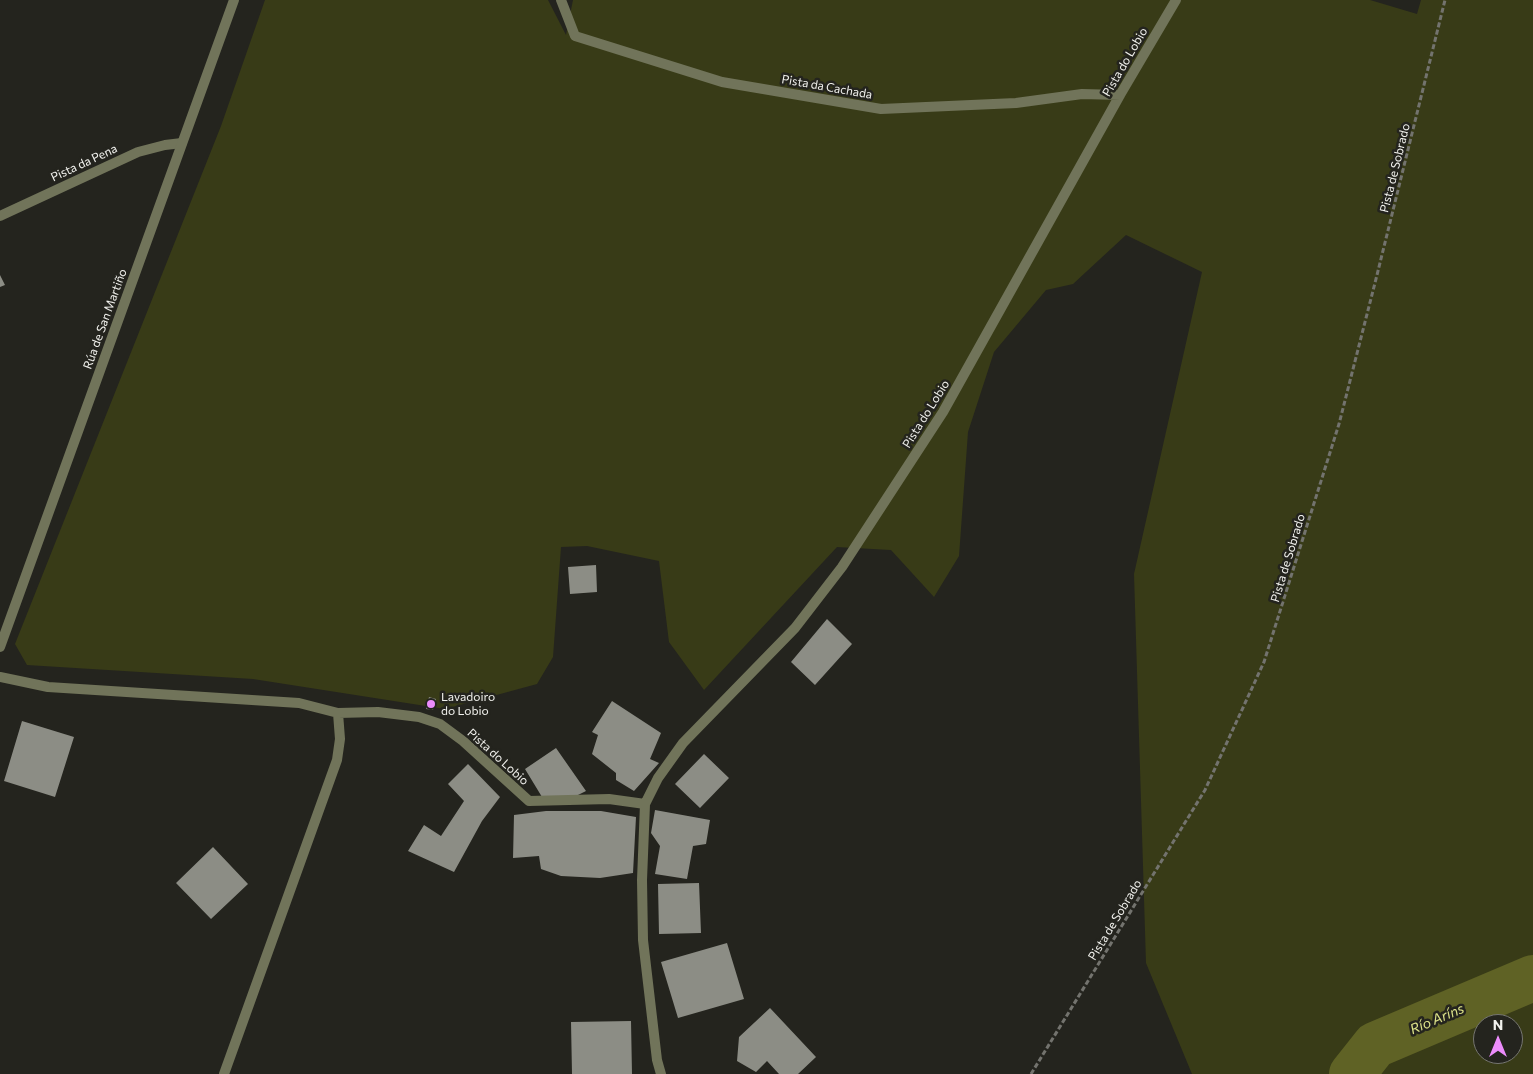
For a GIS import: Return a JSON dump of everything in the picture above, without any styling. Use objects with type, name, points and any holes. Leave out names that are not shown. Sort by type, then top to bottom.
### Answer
[{"type":"street","name":"Rúa de San Martiño","points":[[0,646],[234,0]]},
{"type":"street","name":"Pista da Cachada","points":[[561,0],[575,36],[722,82],[881,109],[1016,103],[1082,94],[1120,96]]},
{"type":"street","name":"Pista do Lobio","points":[[661,1074],[657,1060],[643,940],[642,880],[645,804],[658,778],[683,743],[795,628],[842,567],[943,412],[1176,0]]},
{"type":"street","name":"Pista da Pena","points":[[0,216],[138,152],[164,145],[182,143]]},
{"type":"street","name":"Pista do Lobio","points":[[0,677],[48,687],[299,703],[338,713],[378,712],[419,717],[440,724],[463,741],[529,801],[609,799],[645,804]]},
{"type":"street","points":[[224,1074],[336,760],[340,739],[338,713]]},
{"type":"path","name":"Pista de Sobrado","points":[[1031,1074],[1204,790],[1264,662],[1339,424],[1378,275],[1445,0]]},
{"type":"green space","points":[[265,0],[548,0],[566,35],[573,0],[1370,0],[1417,14],[1421,0],[1533,0],[1533,1074],[1192,1074],[1146,963],[1134,574],[1202,272],[1126,235],[1073,284],[1046,290],[994,352],[968,432],[959,556],[934,597],[891,550],[837,547],[704,690],[669,642],[659,561],[587,546],[561,547],[553,657],[537,684],[445,709],[253,679],[27,665],[15,644],[221,126]]},
{"type":"building","points":[[0,275],[5,285],[0,287]]},
{"type":"building","points":[[596,565],[597,592],[570,594],[568,567]]},
{"type":"building","points":[[827,619],[852,644],[815,685],[791,662]]},
{"type":"building","name":"Lavadoiro do Lobio","points":[[429,697],[436,699],[433,710],[426,709]]},
{"type":"building","points":[[612,701],[661,733],[650,759],[659,763],[634,791],[616,780],[616,773],[592,754],[598,735],[592,732]]},
{"type":"building","points":[[22,721],[74,737],[55,797],[4,781]]},
{"type":"building","points":[[556,748],[586,791],[572,798],[542,797],[525,769]]},
{"type":"building","points":[[704,754],[729,778],[700,808],[675,784]]},
{"type":"building","points":[[468,764],[500,797],[482,821],[454,872],[408,851],[424,825],[441,836],[464,801],[448,784]]},
{"type":"building","points":[[655,810],[710,820],[706,844],[693,846],[687,879],[655,874],[660,846],[651,833]]},
{"type":"building","points":[[546,811],[601,811],[636,817],[633,873],[600,878],[561,876],[541,869],[539,856],[513,858],[514,815]]},
{"type":"building","points":[[213,847],[248,884],[211,919],[176,883]]},
{"type":"building","points":[[699,883],[701,933],[659,934],[658,884]]},
{"type":"building","points":[[727,943],[744,999],[678,1018],[661,962]]},
{"type":"building","points":[[770,1008],[816,1057],[798,1074],[779,1074],[767,1061],[756,1072],[737,1061],[739,1037]]},
{"type":"building","points":[[631,1021],[632,1074],[572,1074],[571,1022]]},
{"type":"waterway","name":"Río Aríns","points":[[1352,1074],[1375,1045],[1533,978]]},
{"type":"place","name":"Lavadoiro do Lobio","points":[[431,704]]}]
